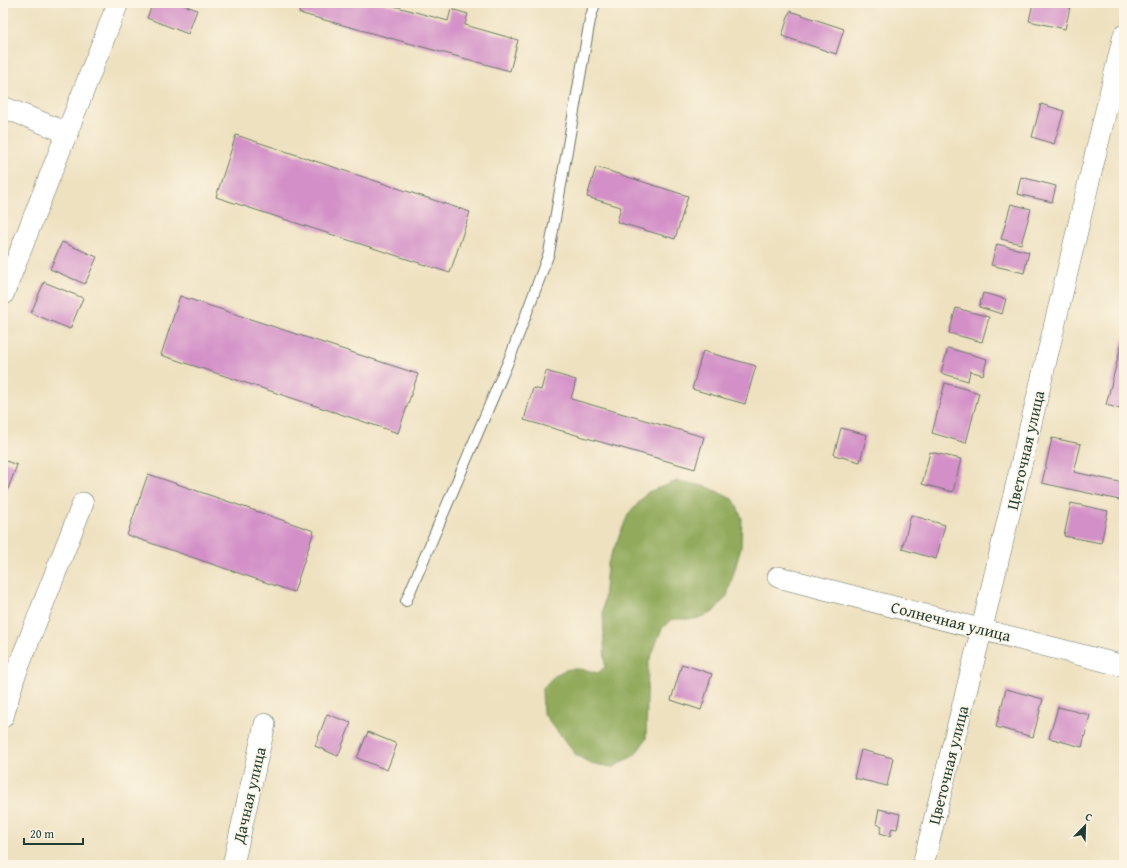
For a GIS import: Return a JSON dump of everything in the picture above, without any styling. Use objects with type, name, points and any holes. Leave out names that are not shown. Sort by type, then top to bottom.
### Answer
[{"type":"street","points":[[3,293],[68,133],[118,3]]},
{"type":"street","name":"Цветочная улица","points":[[923,865],[982,628],[1124,35]]},
{"type":"street","points":[[3,107],[68,133]]},
{"type":"street","points":[[3,717],[14,678],[83,503]]},
{"type":"street","name":"Солнечная улица","points":[[778,577],[982,628],[1124,666]]},
{"type":"street","name":"Дачная улица","points":[[233,865],[265,724]]},
{"type":"lane","points":[[406,601],[511,355],[549,253],[590,20],[595,3]]},
{"type":"green space","points":[[677,481],[708,487],[734,500],[742,518],[741,548],[727,596],[712,613],[695,619],[673,619],[662,628],[648,665],[646,739],[635,755],[613,767],[592,764],[576,755],[543,713],[542,689],[549,681],[561,672],[580,669],[598,673],[605,667],[603,612],[607,565],[628,515],[648,492]]},
{"type":"building","points":[[153,3],[179,3],[197,10],[188,34],[147,18]]},
{"type":"building","points":[[301,3],[383,3],[448,21],[451,9],[468,14],[465,25],[518,40],[510,71],[299,13]]},
{"type":"building","points":[[1033,3],[1071,3],[1065,29],[1029,21]]},
{"type":"building","points":[[790,11],[844,29],[836,54],[782,36]]},
{"type":"building","points":[[1041,104],[1064,111],[1054,144],[1032,137]]},
{"type":"building","points":[[236,135],[470,212],[450,273],[216,197]]},
{"type":"building","points":[[596,167],[688,196],[675,239],[617,222],[621,207],[587,197]]},
{"type":"building","points":[[1021,177],[1056,186],[1052,202],[1017,194]]},
{"type":"building","points":[[1011,204],[1031,209],[1021,244],[1001,239]]},
{"type":"building","points":[[62,242],[97,257],[85,284],[50,269]]},
{"type":"building","points":[[997,244],[1029,252],[1024,273],[991,265]]},
{"type":"building","points":[[44,282],[83,298],[70,329],[31,313]]},
{"type":"building","points":[[983,293],[1006,299],[1002,314],[979,307]]},
{"type":"building","points":[[180,296],[418,374],[398,433],[161,355]]},
{"type":"building","points":[[956,308],[989,317],[982,342],[949,333]]},
{"type":"building","points":[[1124,338],[1124,410],[1106,405]]},
{"type":"building","points":[[948,348],[987,359],[983,375],[970,371],[968,381],[941,373]]},
{"type":"building","points":[[703,351],[756,366],[745,404],[692,389]]},
{"type":"building","points":[[546,371],[576,380],[571,399],[704,437],[695,469],[524,420],[533,388],[541,390]]},
{"type":"building","points":[[945,383],[979,393],[966,443],[932,433]]},
{"type":"building","points":[[841,428],[867,435],[860,462],[834,455]]},
{"type":"building","points":[[1052,438],[1081,444],[1074,472],[1124,483],[1124,501],[1042,483]]},
{"type":"building","points":[[930,452],[961,459],[953,492],[922,484]]},
{"type":"building","points":[[3,460],[17,465],[8,489],[3,487]]},
{"type":"building","points":[[148,474],[314,531],[294,592],[127,535]]},
{"type":"building","points":[[1071,503],[1108,511],[1101,543],[1064,536]]},
{"type":"building","points":[[911,515],[945,525],[936,559],[902,549]]},
{"type":"building","points":[[682,664],[712,674],[701,710],[671,700]]},
{"type":"building","points":[[1006,689],[1043,699],[1033,737],[996,727]]},
{"type":"building","points":[[1058,707],[1090,715],[1082,747],[1049,738]]},
{"type":"building","points":[[327,714],[351,723],[338,756],[315,746]]},
{"type":"building","points":[[368,732],[397,744],[387,770],[357,758]]},
{"type":"building","points":[[861,750],[893,758],[887,786],[854,778]]},
{"type":"building","points":[[879,809],[900,814],[897,829],[892,828],[890,836],[880,833],[882,826],[876,824]]}]
